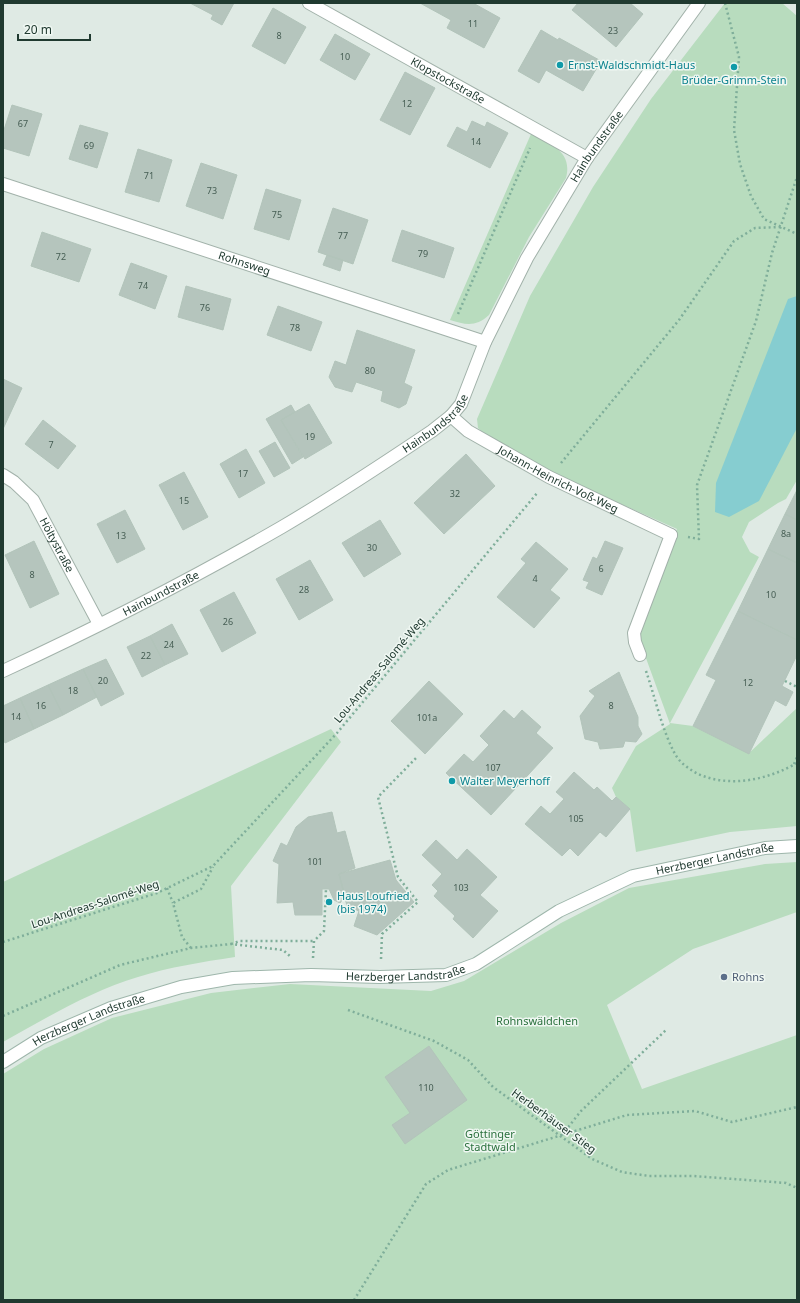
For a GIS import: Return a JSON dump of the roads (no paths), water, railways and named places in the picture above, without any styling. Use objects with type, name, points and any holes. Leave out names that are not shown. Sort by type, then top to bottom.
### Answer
[{"type":"street","name":"Klopstockstraße","points":[[309,3],[587,158]]},
{"type":"street","name":"Hainbundstraße","points":[[3,671],[196,575],[283,526],[420,439],[451,416],[461,404],[485,342],[527,258],[587,158],[699,3]]},
{"type":"street","name":"Rohnsweg","points":[[3,184],[485,342]]},
{"type":"street","name":"Johann-Heinrich-Voß-Weg","points":[[451,416],[468,431],[549,477],[671,535],[634,633],[635,642],[640,655]]},
{"type":"street","name":"Höltystraße","points":[[3,476],[14,482],[33,500],[99,624]]},
{"type":"street","name":"Herzberger Landstraße","points":[[3,1062],[41,1038],[111,1008],[181,987],[233,978],[311,975],[380,977],[446,975],[476,964],[559,911],[633,876],[765,848],[797,846]]},
{"type":"water","points":[[797,296],[797,428],[759,501],[729,517],[715,512],[716,483],[788,299]]},
{"type":"place","name":"Ernst-Waldschmidt-Haus","points":[[560,65]]},
{"type":"place","name":"Brüder-Grimm-Stein","points":[[734,67]]},
{"type":"place","name":"Walter Meyerhoff","points":[[452,781]]},
{"type":"place","name":"Haus Loufried (bis 1974)","points":[[329,902]]},
{"type":"place","name":"Rohns","points":[[724,977]]},
{"type":"park label","name":"Rohnswäldchen","points":[[537,1021]]},
{"type":"park label","name":"Göttinger Stadtwald","points":[[490,1140]]}]
